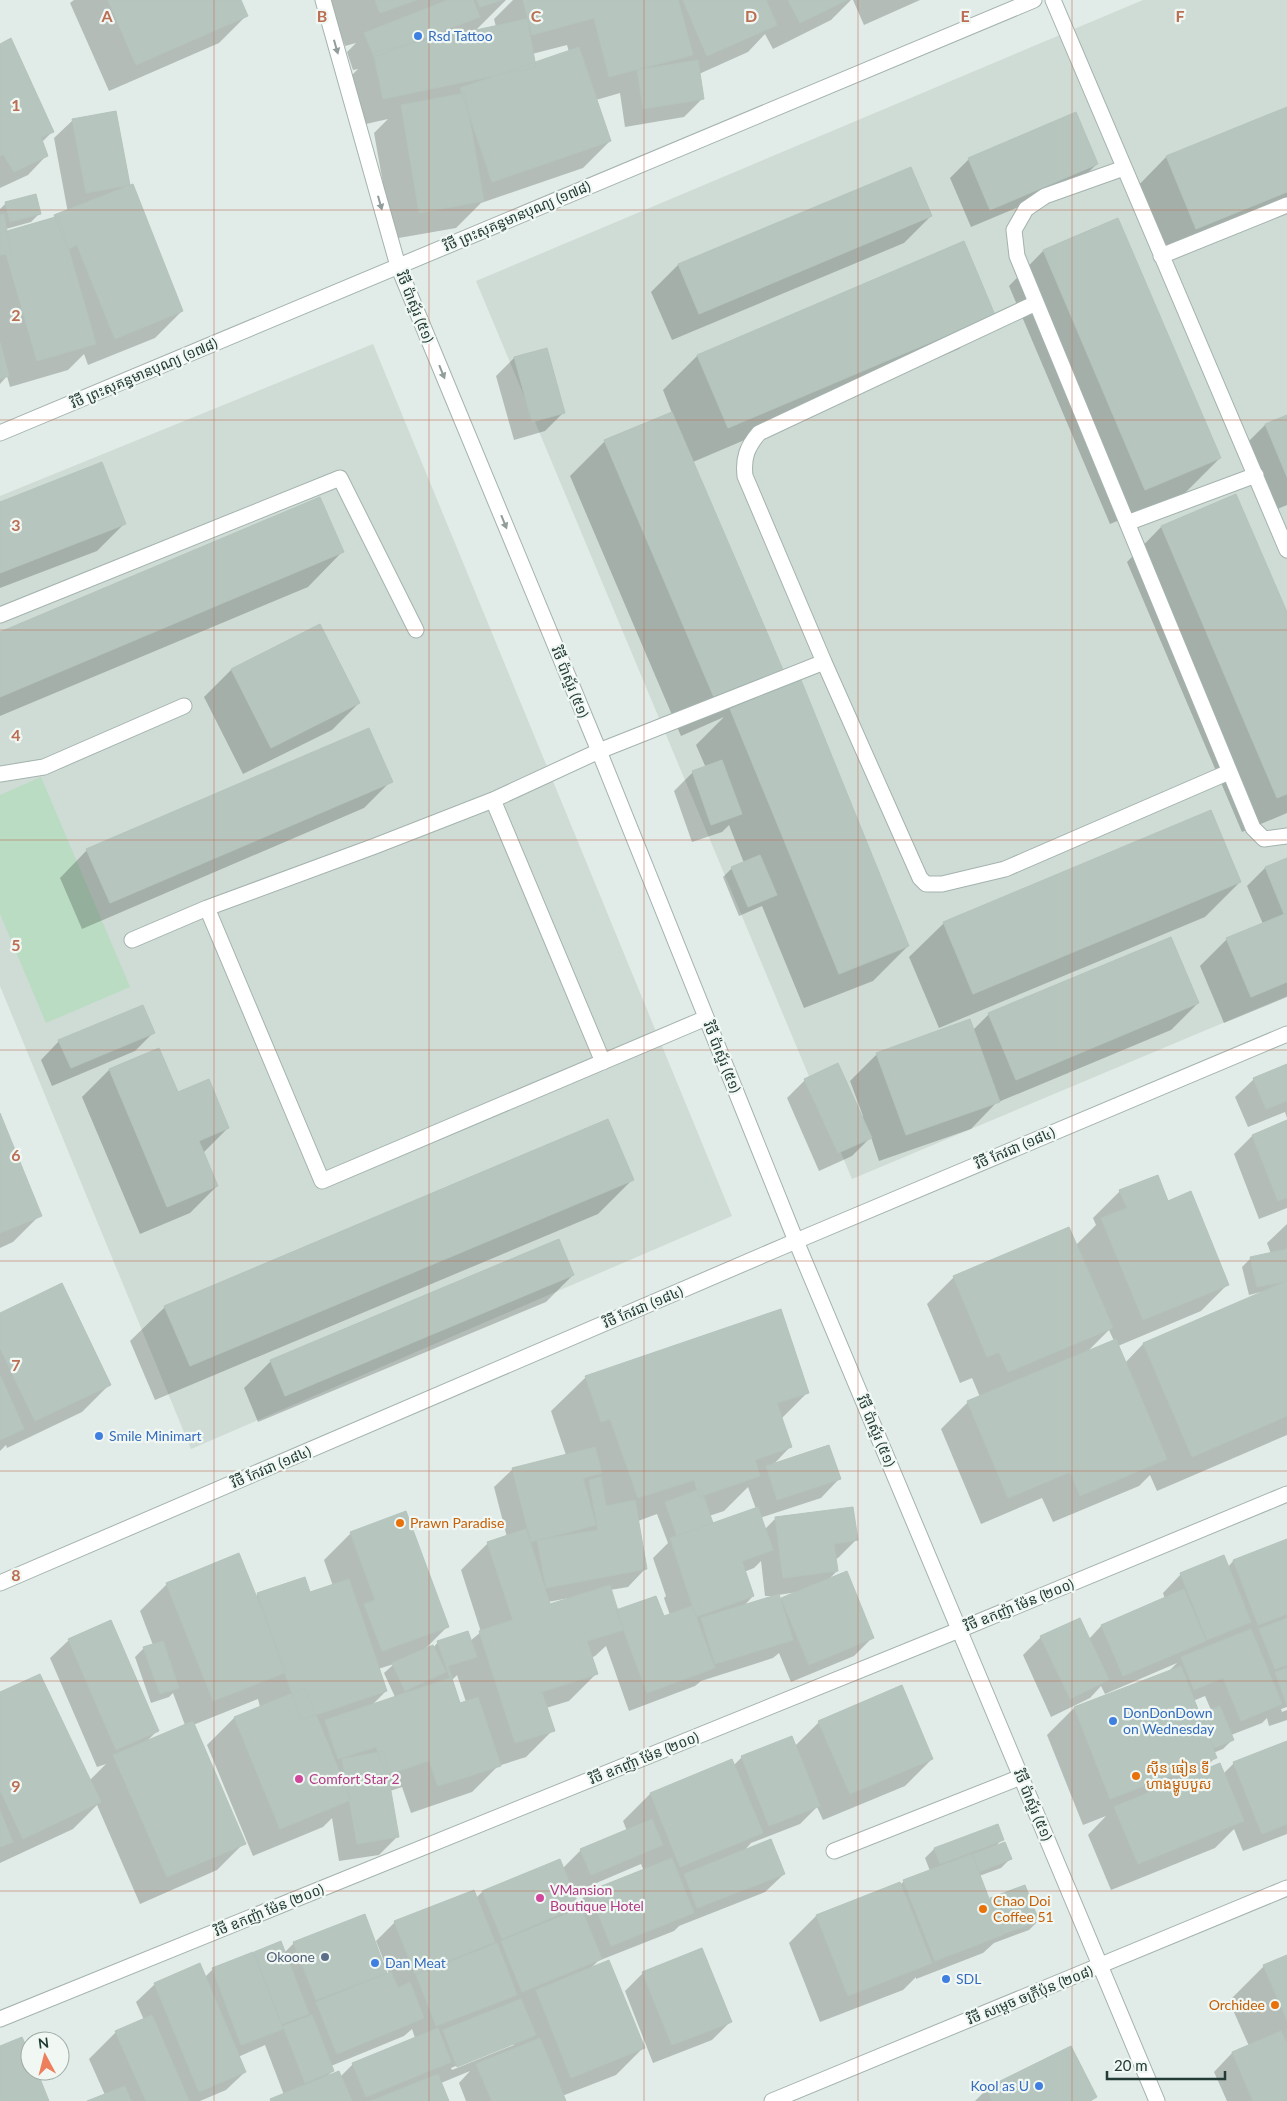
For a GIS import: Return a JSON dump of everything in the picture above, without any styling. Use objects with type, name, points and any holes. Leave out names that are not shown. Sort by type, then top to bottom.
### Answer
[{"type":"street","name":"វិថី ប៉ាស្ទ័រ (៥១)","points":[[323,0],[398,266],[599,751],[796,1240],[1157,2101]]},
{"type":"street","name":"វិថី ព្រះសុគន្ធមានបុណ្យ (១៧៨)","points":[[0,433],[1034,0]]},
{"type":"street","points":[[1054,0],[1287,550]]},
{"type":"street","points":[[1124,168],[1045,196],[1026,209],[1014,230],[1017,256],[1253,828],[1264,839],[1287,836]]},
{"type":"street","points":[[1161,256],[1287,205]]},
{"type":"street","points":[[1036,303],[759,433],[749,445],[743,461],[744,476],[920,878],[926,884],[942,884],[1005,869],[1229,772]]},
{"type":"street","points":[[1127,523],[1256,474]]},
{"type":"street","points":[[0,615],[340,478],[416,630]]},
{"type":"street","points":[[132,940],[207,908],[493,800],[599,751],[824,662]]},
{"type":"street","points":[[0,774],[44,767],[184,706]]},
{"type":"street","points":[[493,800],[603,1062]]},
{"type":"street","points":[[207,908],[322,1180],[706,1018]]},
{"type":"street","name":"វិថី កែវជា (១៨៤)","points":[[0,1583],[796,1240],[1287,1034]]},
{"type":"street","name":"វិថី ឧកញ៉ា ម៉ែន (២០០)","points":[[0,2019],[959,1630],[1287,1494]]},
{"type":"street","points":[[834,1852],[1021,1777]]},
{"type":"street","name":"វិថី សម្តេច ចក្រីប៉ុន (២០៨)","points":[[772,2101],[1287,1888]]},
{"type":"shaded area","points":[[1143,0],[1287,0],[1287,996],[852,1179],[476,281]]},
{"type":"shaded area","points":[[373,344],[732,1216],[191,1449],[0,986],[0,496]]},
{"type":"green space","points":[[41,777],[130,987],[46,1023],[0,914],[0,795]]},
{"type":"building","points":[[108,0],[241,0],[248,16],[136,65]]},
{"type":"building","points":[[375,0],[416,0],[380,13]]},
{"type":"building","points":[[448,0],[473,0],[480,17],[374,57],[364,33]]},
{"type":"building","points":[[477,0],[502,0],[480,7]]},
{"type":"building","points":[[523,0],[678,0],[693,55],[609,77],[594,18],[532,35]]},
{"type":"building","points":[[683,0],[766,0],[777,25],[707,56]]},
{"type":"building","points":[[788,0],[847,0],[800,23]]},
{"type":"building","points":[[527,19],[536,67],[383,99],[373,52]]},
{"type":"building","points":[[11,38],[54,132],[41,137],[48,156],[14,172],[3,154],[0,156],[0,44]]},
{"type":"building","points":[[579,47],[611,141],[492,182],[460,88]]},
{"type":"building","points":[[698,60],[704,99],[643,109],[637,70]]},
{"type":"building","points":[[465,93],[484,201],[419,213],[401,105]]},
{"type":"building","points":[[1287,107],[1287,192],[1196,229],[1166,156]]},
{"type":"building","points":[[116,111],[130,185],[86,193],[72,119]]},
{"type":"building","points":[[1076,112],[1098,164],[990,210],[968,158]]},
{"type":"building","points":[[911,167],[932,216],[699,314],[678,264]]},
{"type":"building","points":[[133,184],[183,311],[115,339],[77,245],[68,249],[54,215]]},
{"type":"building","points":[[36,194],[41,214],[10,222],[5,202]]},
{"type":"building","points":[[4,214],[11,254],[0,255],[0,215]]},
{"type":"building","points":[[59,216],[96,344],[37,361],[0,233]]},
{"type":"building","points":[[1118,218],[1221,458],[1145,490],[1043,250]]},
{"type":"building","points":[[964,241],[995,315],[728,428],[697,355]]},
{"type":"building","points":[[0,342],[9,376],[0,379]]},
{"type":"building","points":[[547,348],[565,413],[532,422],[514,357]]},
{"type":"building","points":[[672,412],[784,672],[716,702],[604,440]]},
{"type":"building","points":[[1287,415],[1287,477],[1265,424]]},
{"type":"building","points":[[102,462],[126,524],[0,573],[0,502]]},
{"type":"building","points":[[1236,494],[1287,612],[1287,794],[1277,798],[1161,526]]},
{"type":"building","points":[[320,497],[344,552],[0,697],[0,632]]},
{"type":"building","points":[[320,624],[360,703],[271,748],[231,669]]},
{"type":"building","points":[[801,680],[909,946],[839,974],[730,709]]},
{"type":"building","points":[[369,728],[393,782],[110,903],[86,849]]},
{"type":"building","points":[[722,760],[742,814],[711,825],[692,771]]},
{"type":"building","points":[[1211,810],[1241,882],[973,994],[943,922]]},
{"type":"building","points":[[760,855],[777,895],[748,907],[731,867]]},
{"type":"building","points":[[1287,858],[1287,913],[1284,914],[1265,867]]},
{"type":"building","points":[[1287,913],[1287,982],[1251,997],[1226,938]]},
{"type":"building","points":[[1171,937],[1199,1003],[1016,1080],[988,1013]]},
{"type":"building","points":[[143,1005],[155,1033],[71,1068],[58,1040]]},
{"type":"building","points":[[970,1019],[1000,1102],[906,1135],[876,1053]]},
{"type":"building","points":[[159,1048],[178,1092],[209,1079],[229,1128],[199,1141],[218,1186],[167,1207],[109,1069]]},
{"type":"building","points":[[838,1063],[872,1138],[838,1153],[804,1079]]},
{"type":"building","points":[[1287,1064],[1287,1101],[1266,1109],[1253,1078]]},
{"type":"building","points":[[0,1113],[42,1216],[0,1233]]},
{"type":"building","points":[[608,1119],[634,1180],[190,1366],[164,1306]]},
{"type":"building","points":[[1287,1120],[1287,1198],[1278,1201],[1252,1135]]},
{"type":"building","points":[[1158,1175],[1168,1201],[1191,1191],[1229,1285],[1143,1320],[1101,1218],[1127,1208],[1119,1190]]},
{"type":"building","points":[[1069,1227],[1113,1328],[1008,1372],[999,1352],[987,1357],[953,1276]]},
{"type":"building","points":[[559,1239],[574,1275],[285,1396],[270,1360]]},
{"type":"building","points":[[1287,1249],[1287,1281],[1257,1287],[1250,1257]]},
{"type":"building","points":[[1287,1281],[1287,1416],[1192,1457],[1143,1343]]},
{"type":"building","points":[[62,1283],[111,1385],[35,1421],[0,1348],[0,1313]]},
{"type":"building","points":[[781,1309],[809,1393],[777,1403],[792,1447],[755,1460],[760,1476],[699,1497],[694,1480],[638,1498],[610,1419],[601,1422],[585,1376]]},
{"type":"building","points":[[1116,1339],[1167,1459],[1080,1496],[1070,1472],[1008,1498],[967,1401]]},
{"type":"building","points":[[0,1375],[24,1429],[0,1440]]},
{"type":"building","points":[[829,1445],[841,1479],[777,1500],[766,1466]]},
{"type":"building","points":[[595,1447],[602,1473],[583,1478],[596,1525],[531,1542],[512,1468]]},
{"type":"building","points":[[601,1477],[606,1506],[635,1500],[647,1569],[546,1588],[537,1540],[598,1530],[589,1480]]},
{"type":"building","points":[[701,1489],[713,1523],[677,1536],[665,1502]]},
{"type":"building","points":[[758,1507],[773,1550],[742,1561],[754,1596],[696,1617],[670,1538]]},
{"type":"building","points":[[853,1507],[858,1540],[834,1544],[838,1571],[783,1578],[775,1517]]},
{"type":"building","points":[[406,1511],[449,1627],[382,1651],[364,1604],[375,1600],[350,1532]]},
{"type":"building","points":[[526,1529],[550,1604],[610,1585],[624,1630],[587,1641],[598,1674],[542,1692],[555,1731],[515,1743],[479,1631],[513,1620],[487,1542]]},
{"type":"building","points":[[1287,1539],[1287,1614],[1258,1625],[1233,1560]]},
{"type":"building","points":[[239,1553],[287,1672],[213,1701],[166,1583]]},
{"type":"building","points":[[1224,1555],[1251,1622],[1207,1640],[1180,1573]]},
{"type":"building","points":[[847,1571],[874,1638],[809,1665],[781,1598]]},
{"type":"building","points":[[305,1577],[310,1592],[349,1579],[387,1691],[301,1720],[257,1593]]},
{"type":"building","points":[[1184,1589],[1206,1641],[1123,1676],[1101,1625]]},
{"type":"building","points":[[779,1594],[793,1640],[715,1664],[701,1618]]},
{"type":"building","points":[[656,1596],[664,1616],[692,1606],[715,1668],[647,1693],[616,1610]]},
{"type":"building","points":[[1080,1618],[1109,1680],[1070,1699],[1040,1636]]},
{"type":"building","points":[[1287,1618],[1287,1665],[1275,1669],[1259,1629]]},
{"type":"building","points":[[111,1620],[159,1731],[116,1750],[68,1639]]},
{"type":"building","points":[[1251,1629],[1282,1704],[1241,1721],[1223,1678],[1194,1690],[1181,1657]]},
{"type":"building","points":[[468,1631],[477,1657],[448,1666],[460,1703],[478,1697],[501,1766],[438,1786],[429,1761],[386,1775],[376,1747],[338,1759],[325,1720],[450,1678],[437,1641]]},
{"type":"building","points":[[163,1641],[179,1688],[160,1694],[143,1647]]},
{"type":"building","points":[[433,1645],[446,1672],[405,1691],[392,1663]]},
{"type":"building","points":[[1181,1666],[1217,1758],[1110,1799],[1074,1707]]},
{"type":"building","points":[[1287,1668],[1287,1706],[1275,1672]]},
{"type":"building","points":[[40,1674],[101,1802],[23,1839],[0,1790],[0,1692]]},
{"type":"building","points":[[902,1685],[933,1759],[850,1794],[818,1721]]},
{"type":"building","points":[[305,1688],[351,1800],[280,1829],[234,1717]]},
{"type":"building","points":[[1220,1706],[1234,1740],[1214,1748],[1200,1713]]},
{"type":"building","points":[[193,1721],[246,1844],[167,1877],[113,1755]]},
{"type":"building","points":[[792,1736],[820,1806],[769,1826],[741,1756]]},
{"type":"building","points":[[1287,1741],[1287,1824],[1262,1834],[1233,1762]]},
{"type":"building","points":[[384,1751],[399,1837],[357,1844],[342,1759]]},
{"type":"building","points":[[732,1759],[763,1833],[680,1867],[650,1793]]},
{"type":"building","points":[[1220,1763],[1244,1821],[1138,1864],[1114,1807]]},
{"type":"building","points":[[0,1811],[13,1842],[0,1847]]},
{"type":"building","points":[[652,1819],[663,1845],[591,1875],[580,1849]]},
{"type":"building","points":[[998,1824],[1004,1840],[940,1864],[934,1848]]},
{"type":"building","points":[[771,1839],[785,1874],[697,1908],[684,1874]]},
{"type":"building","points":[[1005,1842],[1012,1859],[979,1872],[973,1854]]},
{"type":"building","points":[[972,1854],[1003,1935],[935,1961],[903,1880]]},
{"type":"building","points":[[672,1858],[694,1913],[611,1946],[589,1891]]},
{"type":"building","points":[[560,1859],[579,1906],[502,1939],[482,1891]]},
{"type":"building","points":[[900,1882],[932,1963],[848,1996],[816,1915]]},
{"type":"building","points":[[1025,1885],[1039,1921],[1003,1934],[990,1898]]},
{"type":"building","points":[[474,1890],[495,1942],[415,1974],[394,1921]]},
{"type":"building","points":[[581,1908],[602,1959],[522,1992],[501,1941]]},
{"type":"building","points":[[365,1914],[387,1973],[316,2000],[293,1942]]},
{"type":"building","points":[[281,1941],[309,2014],[282,2024],[254,1952]]},
{"type":"building","points":[[497,1943],[517,1995],[436,2026],[416,1975]]},
{"type":"building","points":[[702,1948],[732,2022],[672,2045],[642,1972]]},
{"type":"building","points":[[253,1952],[283,2029],[241,2045],[212,1968]]},
{"type":"building","points":[[1287,1955],[1287,2020],[1263,1965]]},
{"type":"building","points":[[609,1960],[645,2048],[571,2078],[536,1990]]},
{"type":"building","points":[[200,1963],[246,2072],[199,2092],[154,1983]]},
{"type":"building","points":[[391,1972],[398,1988],[410,1982],[424,2018],[337,2054],[316,2002]]},
{"type":"building","points":[[521,1999],[536,2035],[457,2067],[443,2030]]},
{"type":"building","points":[[152,2015],[189,2101],[146,2101],[115,2031]]},
{"type":"building","points":[[312,2015],[334,2071],[305,2083],[283,2026]]},
{"type":"building","points":[[438,2028],[451,2062],[366,2097],[352,2063]]},
{"type":"building","points":[[1281,2031],[1287,2044],[1287,2101],[1253,2101],[1232,2052]]},
{"type":"building","points":[[20,2038],[20,2081],[41,2081],[49,2101],[0,2101],[0,2046]]},
{"type":"building","points":[[540,2038],[566,2101],[492,2101],[476,2064]]},
{"type":"building","points":[[1071,2046],[1097,2097],[1090,2101],[992,2101],[986,2088]]},
{"type":"building","points":[[339,2071],[352,2101],[271,2101],[270,2099]]},
{"type":"building","points":[[438,2074],[449,2101],[371,2101]]},
{"type":"building","points":[[125,2086],[131,2101],[87,2101]]},
{"type":"place","name":"Rsd Tattoo","points":[[418,36]]},
{"type":"place","name":"Smile Minimart","points":[[99,1436]]},
{"type":"place","name":"Prawn Paradise","points":[[400,1523]]},
{"type":"place","name":"DonDonDown on Wednesday","points":[[1113,1721]]},
{"type":"place","name":"ស៊ីន ធៀន ទី ហាងម្ហូបបួស","points":[[1136,1776]]},
{"type":"place","name":"Comfort Star 2","points":[[299,1779]]},
{"type":"place","name":"VMansion Boutique Hotel","points":[[540,1898]]},
{"type":"place","name":"Chao Doi Coffee 51","points":[[983,1909]]},
{"type":"place","name":"Okoone","points":[[325,1957]]},
{"type":"place","name":"Dan Meat","points":[[375,1963]]},
{"type":"place","name":"SDL","points":[[946,1979]]},
{"type":"place","name":"Orchidee","points":[[1275,2005]]},
{"type":"place","name":"Kool as U","points":[[1039,2086]]}]
